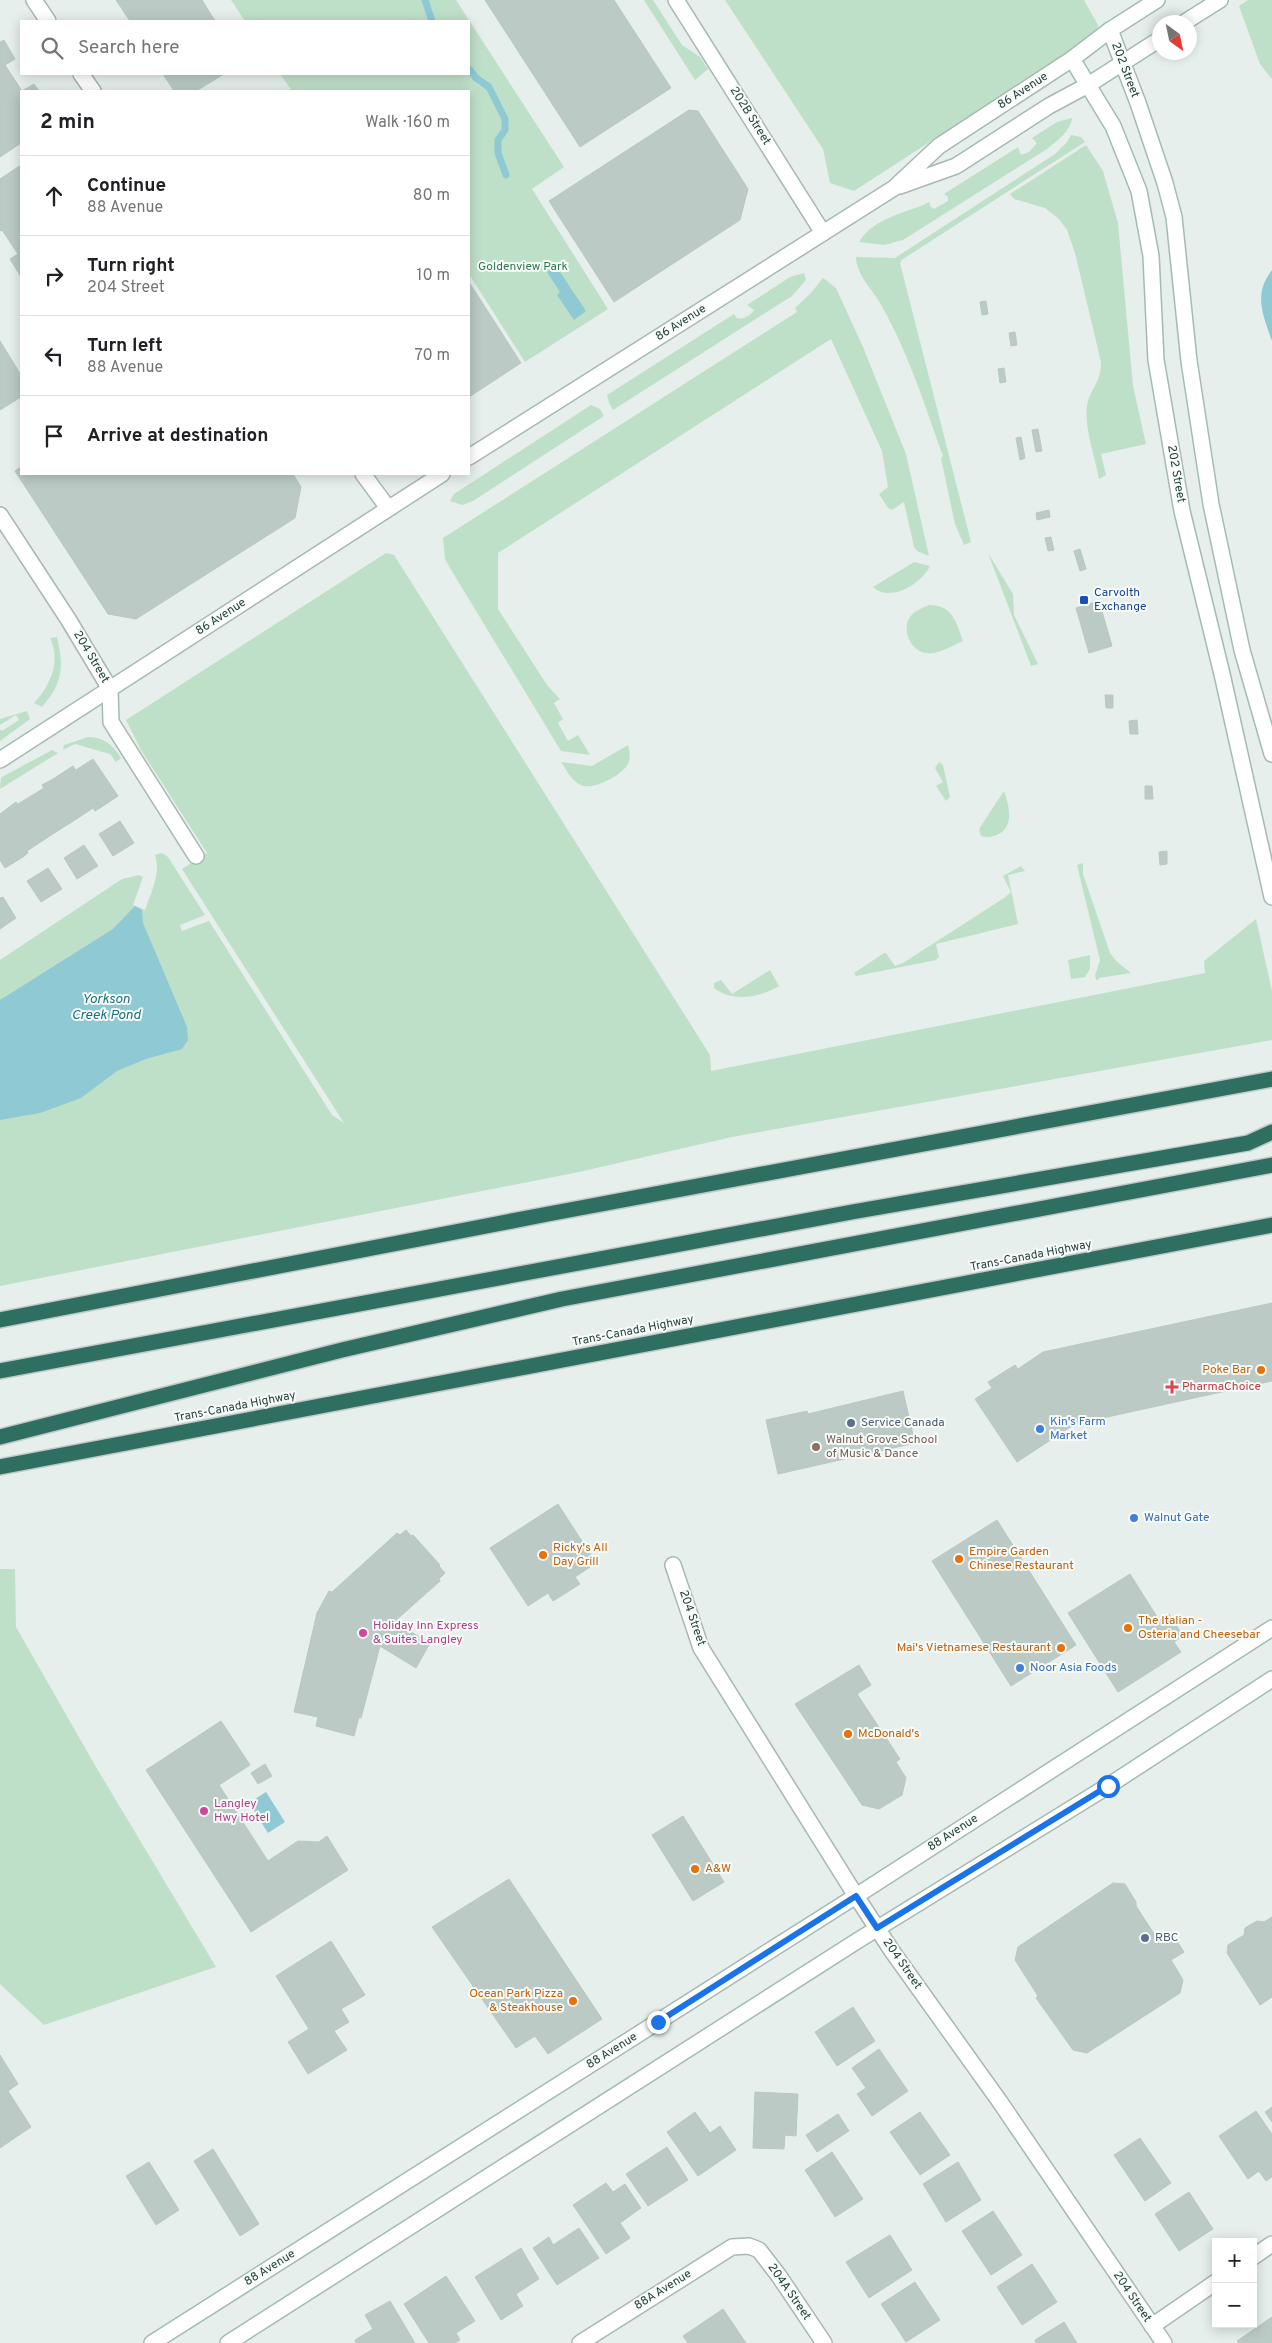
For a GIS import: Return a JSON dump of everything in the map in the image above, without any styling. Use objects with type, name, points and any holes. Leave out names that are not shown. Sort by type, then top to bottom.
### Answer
[{"type":"highway","points":[[0,1320],[548,1214],[1272,1079]]},
{"type":"highway","points":[[0,1371],[852,1212],[1248,1143],[1272,1132]]},
{"type":"highway","points":[[0,1437],[342,1350],[562,1299],[1272,1165]]},
{"type":"highway","name":"Trans-Canada Highway","points":[[0,1467],[1269,1226]]},
{"type":"main road","points":[[34,0],[47,20]]},
{"type":"main road","name":"202B Street","points":[[676,0],[824,233]]},
{"type":"main road","name":"86 Avenue","points":[[470,456],[894,188],[939,146],[1072,59],[1110,30],[1157,0]]},
{"type":"main road","points":[[1196,15],[1220,0]]},
{"type":"main road","name":"202 Street","points":[[1110,30],[1165,183],[1174,217],[1189,361],[1211,504],[1242,650],[1272,754]]},
{"type":"main road","name":"86 Avenue","points":[[894,188],[956,166],[1049,106],[1088,86],[1152,44]]},
{"type":"main road","name":"202 Street","points":[[1072,59],[1113,126],[1139,191],[1151,256],[1156,360],[1182,511],[1222,674],[1272,897]]},
{"type":"main road","points":[[82,75],[91,90]]},
{"type":"main road","points":[[364,475],[388,508]]},
{"type":"main road","name":"86 Avenue","points":[[0,760],[440,475]]},
{"type":"main road","name":"204 Street","points":[[0,515],[78,635],[110,689],[111,722],[196,856]]},
{"type":"main road","name":"204 Street","points":[[673,1565],[701,1648],[856,1896],[1000,2102],[1164,2343]]},
{"type":"main road","name":"88 Avenue","points":[[152,2343],[856,1896],[1272,1628]]},
{"type":"main road","points":[[228,2343],[877,1928],[1108,1786],[1272,1679]]},
{"type":"main road","points":[[1257,2254],[1272,2244]]},
{"type":"main road","name":"88A Avenue","points":[[580,2343],[732,2247],[749,2246]]},
{"type":"main road","name":"204A Street","points":[[749,2246],[759,2250],[776,2271],[824,2343]]},
{"type":"main road","points":[[1152,2326],[1215,2283]]},
{"type":"green space","name":"Goldenview Park","points":[[231,0],[456,0],[469,20],[244,20]]},
{"type":"green space","points":[[644,0],[653,0],[682,45],[700,57],[708,69],[695,80]]},
{"type":"green space","points":[[725,0],[1084,0],[1098,25],[1097,30],[1090,38],[854,191],[830,183],[823,149]]},
{"type":"green space","points":[[1248,0],[1272,0],[1272,79],[1260,64],[1239,6]]},
{"type":"green space","name":"Goldenview Park","points":[[470,22],[564,167],[532,189],[608,309],[525,362],[470,276],[470,90],[291,90],[281,75],[470,75]]},
{"type":"green space","points":[[1072,118],[1066,131],[1047,149],[903,240],[884,245],[859,242],[873,227],[891,217],[930,202],[930,206],[934,209],[948,201],[948,197],[944,194],[1018,147],[1021,155],[1029,152],[1037,143],[1032,138],[1057,122]]},
{"type":"green space","points":[[1071,135],[1081,137],[1085,142],[903,259],[900,263],[971,542],[964,545],[955,524],[941,458],[943,456],[915,378],[890,321],[861,275],[856,257],[895,258],[1055,154]]},
{"type":"green space","points":[[1086,145],[1103,171],[1118,223],[1133,386],[1146,444],[1101,454],[1106,475],[1099,479],[1088,433],[1086,415],[1088,400],[1099,376],[1101,362],[1075,253],[1067,230],[1059,219],[1045,208],[1014,199],[1010,194]]},
{"type":"green space","points":[[804,273],[806,280],[792,296],[613,410],[607,395],[734,314],[737,318],[748,316],[754,310],[747,305],[790,277]]},
{"type":"green space","points":[[823,278],[836,288],[863,347],[906,454],[929,556],[917,551],[914,547],[904,502],[892,510],[888,508],[879,494],[888,487],[882,451],[831,339],[498,553],[498,609],[547,685],[560,699],[554,703],[563,719],[558,723],[568,741],[578,735],[590,755],[561,751],[445,559],[443,538],[797,312],[795,308]]},
{"type":"green space","points":[[591,405],[600,409],[604,416],[473,501],[462,505],[450,501],[454,494]]},
{"type":"green space","points":[[386,553],[394,555],[710,1055],[711,1071],[1205,973],[1204,961],[1256,919],[1272,991],[1272,1040],[732,1137],[579,1172],[0,1286],[0,960],[122,879],[139,875],[143,877],[133,905],[145,910],[156,876],[157,862],[155,855],[162,853],[168,857],[205,915],[180,925],[182,931],[209,921],[332,1115],[344,1123],[182,869],[207,853],[141,750],[126,720]]},
{"type":"green space","points":[[988,553],[1013,594],[1014,615],[1038,664],[1031,666]]},
{"type":"green space","points":[[914,562],[930,566],[926,573],[912,585],[896,592],[888,593],[873,587]]},
{"type":"green space","points":[[929,605],[948,611],[955,621],[963,641],[935,653],[926,653],[912,644],[907,634],[907,622],[914,613]]},
{"type":"green space","points":[[57,637],[61,657],[60,674],[54,690],[42,707],[34,703],[49,681],[55,655],[50,638]]},
{"type":"green space","points":[[27,711],[30,719],[0,741],[0,729],[2,731],[19,720],[16,715],[0,725],[0,719]]},
{"type":"green space","points":[[88,737],[107,743],[121,758],[116,762],[110,754],[75,744],[63,750],[64,745]]},
{"type":"green space","points":[[628,745],[630,759],[625,768],[607,781],[593,786],[578,783],[572,778],[561,762],[592,766]]},
{"type":"green space","points":[[52,750],[58,753],[0,789],[1,778]]},
{"type":"green space","points":[[939,762],[943,765],[950,797],[946,801],[936,786],[943,782],[935,768]]},
{"type":"green space","points":[[1004,791],[1009,809],[1006,827],[995,836],[981,836],[979,829]]},
{"type":"green space","points":[[1083,863],[1083,874],[1110,953],[1116,961],[1131,973],[1099,978],[1097,981],[1095,976],[1100,960],[1077,865]]},
{"type":"green space","points":[[1021,866],[1025,871],[1008,875],[1018,924],[936,944],[939,957],[936,960],[856,976],[854,973],[884,953],[886,953],[895,966],[903,963],[1004,898],[1011,892],[1003,876]]},
{"type":"green space","points":[[1090,955],[1090,969],[1085,977],[1071,979],[1068,960]]},
{"type":"green space","points":[[770,970],[779,986],[764,993],[738,997],[722,993],[714,988],[714,983],[721,980],[732,994]]},
{"type":"green space","points":[[0,1569],[15,1569],[16,1627],[96,1767],[216,1967],[44,2025],[0,1984]]},
{"type":"water","points":[[554,263],[586,311],[574,320],[557,295],[560,292],[547,272],[551,269],[549,266]]},
{"type":"water","points":[[1272,270],[1272,341],[1263,313],[1261,296],[1266,279]]},
{"type":"water","name":"Yorkson Creek Pond","points":[[135,906],[142,910],[143,923],[187,1027],[188,1040],[182,1049],[146,1059],[117,1071],[81,1098],[40,1113],[0,1120],[0,1000],[113,929]]},
{"type":"water","points":[[266,1792],[285,1822],[268,1833],[249,1803]]},
{"type":"building","points":[[116,0],[202,0],[214,20],[129,20]]},
{"type":"building","points":[[485,0],[614,0],[671,88],[580,147]]},
{"type":"building","points":[[4,40],[15,59],[5,65],[21,90],[20,144],[0,157],[0,42]]},
{"type":"building","points":[[164,75],[222,75],[198,90],[173,90]]},
{"type":"building","points":[[34,84],[38,90],[24,90]]},
{"type":"building","points":[[689,110],[698,111],[748,189],[740,220],[614,302],[549,201]]},
{"type":"building","points":[[20,166],[20,275],[10,259],[18,254],[2,230],[0,231],[0,179]]},
{"type":"building","points":[[470,284],[521,363],[470,396]]},
{"type":"building","points":[[986,301],[988,314],[982,315],[980,302]]},
{"type":"building","points":[[1015,332],[1017,345],[1011,346],[1009,333]]},
{"type":"building","points":[[0,341],[20,373],[20,398],[0,410]]},
{"type":"building","points":[[1004,368],[1006,382],[1000,383],[998,369]]},
{"type":"building","points":[[1038,429],[1042,451],[1036,452],[1032,430]]},
{"type":"building","points":[[1021,437],[1025,458],[1020,460],[1016,438]]},
{"type":"building","points":[[20,468],[20,475],[294,475],[301,487],[295,518],[136,619],[108,614],[15,471]]},
{"type":"building","points":[[1049,510],[1050,517],[1037,520],[1036,513]]},
{"type":"building","points":[[1051,537],[1054,550],[1048,551],[1045,538]]},
{"type":"building","points":[[1080,549],[1086,569],[1080,571],[1074,551]]},
{"type":"building","points":[[1099,601],[1112,646],[1089,653],[1076,608]]},
{"type":"building","points":[[1105,695],[1113,695],[1113,708],[1106,708]]},
{"type":"building","points":[[1137,720],[1138,734],[1130,734],[1129,721]]},
{"type":"building","points":[[93,759],[118,796],[100,808],[76,770]]},
{"type":"building","points":[[73,766],[100,808],[95,811],[93,808],[78,818],[53,779]]},
{"type":"building","points":[[53,779],[78,818],[59,830],[36,793],[44,788],[42,785]]},
{"type":"building","points":[[1145,786],[1152,786],[1153,799],[1145,799]]},
{"type":"building","points":[[36,793],[59,830],[42,841],[18,804]]},
{"type":"building","points":[[16,802],[42,841],[27,851],[28,853],[23,857],[0,822],[0,814]]},
{"type":"building","points":[[120,821],[134,843],[113,856],[99,834]]},
{"type":"building","points":[[0,822],[23,857],[5,868],[0,860]]},
{"type":"building","points":[[84,845],[98,866],[77,879],[64,858]]},
{"type":"building","points":[[1167,851],[1167,864],[1160,865],[1159,852]]},
{"type":"building","points":[[48,868],[62,889],[41,902],[27,881]]},
{"type":"building","points":[[3,897],[16,918],[0,929],[0,898]]},
{"type":"building","points":[[1272,1303],[1272,1381],[1075,1424],[1017,1462],[975,1399],[992,1388],[988,1382],[1015,1365],[1018,1369],[1043,1352]]},
{"type":"building","points":[[903,1391],[915,1443],[778,1474],[766,1420],[807,1411],[808,1414]]},
{"type":"building","name":"Ricky's All Day Grill","points":[[558,1504],[596,1563],[575,1577],[580,1584],[553,1601],[548,1593],[528,1606],[490,1548]]},
{"type":"building","points":[[997,1520],[1076,1645],[1011,1686],[932,1561]]},
{"type":"building","name":"Holiday Inn Express & Suites Langley","points":[[406,1530],[411,1536],[413,1535],[445,1573],[439,1579],[440,1581],[394,1622],[430,1643],[416,1668],[380,1646],[361,1718],[359,1717],[354,1736],[316,1726],[318,1717],[294,1712],[317,1613],[329,1591],[332,1592],[397,1533],[400,1535]]},
{"type":"building","name":"The Italian - Osteria and Cheesebar","points":[[1130,1574],[1159,1620],[1169,1614],[1183,1636],[1174,1642],[1181,1652],[1118,1692],[1068,1613]]},
{"type":"building","name":"McDonald's","points":[[859,1665],[871,1685],[857,1694],[900,1759],[896,1762],[906,1778],[902,1795],[879,1809],[862,1805],[795,1704]]},
{"type":"building","name":"Langley Hwy Hotel","points":[[221,1721],[250,1765],[219,1785],[268,1861],[298,1841],[319,1842],[327,1836],[348,1870],[251,1932],[146,1770]]},
{"type":"building","points":[[265,1764],[272,1776],[258,1784],[251,1773]]},
{"type":"building","points":[[683,1816],[724,1882],[693,1901],[652,1835]]},
{"type":"building","points":[[509,1879],[602,2019],[548,2054],[535,2036],[516,2048],[432,1927]]},
{"type":"building","points":[[1113,1883],[1125,1884],[1136,1902],[1136,1906],[1160,1943],[1173,1935],[1184,1952],[1171,1960],[1183,1980],[1180,1993],[1087,2053],[1073,2050],[1036,1998],[1038,1996],[1015,1960],[1018,1947]]},
{"type":"building","points":[[1272,1917],[1272,1997],[1260,2005],[1227,1953],[1228,1945],[1244,1935],[1245,1928],[1257,1921],[1264,1922]]},
{"type":"building","points":[[331,1941],[365,1995],[341,2009],[349,2022],[334,2031],[347,2050],[308,2074],[288,2042],[309,2029],[276,1976]]},
{"type":"building","points":[[853,2007],[875,2041],[837,2066],[815,2032]]},
{"type":"building","points":[[879,2049],[908,2091],[872,2116],[857,2094],[866,2088],[852,2068]]},
{"type":"building","points":[[0,2055],[18,2084],[8,2091],[31,2127],[0,2148]]},
{"type":"building","points":[[755,2092],[798,2094],[796,2136],[785,2135],[784,2149],[753,2148]]},
{"type":"building","points":[[1272,2107],[1272,2122],[1265,2112]]},
{"type":"building","points":[[1256,2111],[1272,2134],[1272,2177],[1266,2181],[1259,2171],[1248,2179],[1219,2136]]},
{"type":"building","points":[[695,2112],[710,2133],[720,2126],[736,2150],[698,2176],[667,2132]]},
{"type":"building","points":[[920,2112],[950,2155],[920,2175],[890,2132]]},
{"type":"building","points":[[838,2114],[849,2131],[817,2152],[806,2135]]},
{"type":"building","points":[[1140,2138],[1171,2183],[1145,2201],[1114,2155]]},
{"type":"building","points":[[667,2147],[688,2180],[648,2206],[626,2174]]},
{"type":"building","points":[[213,2149],[259,2224],[240,2236],[194,2161]]},
{"type":"building","points":[[832,2152],[863,2199],[835,2217],[805,2170]]},
{"type":"building","points":[[149,2162],[179,2210],[156,2225],[126,2176]]},
{"type":"building","points":[[958,2162],[981,2200],[946,2222],[923,2184]]},
{"type":"building","points":[[606,2183],[613,2192],[625,2184],[641,2208],[620,2223],[630,2238],[606,2254],[573,2205]]},
{"type":"building","points":[[1189,2192],[1213,2229],[1179,2251],[1155,2214]]},
{"type":"building","points":[[993,2211],[1022,2255],[991,2275],[962,2231]]},
{"type":"building","points":[[579,2228],[599,2258],[557,2285],[533,2248],[549,2237],[553,2245]]},
{"type":"building","points":[[890,2235],[912,2270],[869,2298],[846,2262]]},
{"type":"building","points":[[521,2248],[539,2279],[516,2294],[523,2306],[501,2320],[475,2277]]},
{"type":"building","points":[[1032,2264],[1057,2302],[1022,2325],[997,2287]]},
{"type":"building","points":[[446,2276],[475,2321],[456,2333],[460,2340],[455,2343],[429,2343],[404,2304]]},
{"type":"building","points":[[915,2282],[940,2320],[906,2342],[881,2304]]},
{"type":"building","points":[[390,2301],[415,2343],[356,2343],[355,2340],[373,2329],[365,2315]]},
{"type":"building","points":[[723,2309],[746,2343],[688,2343],[683,2336]]},
{"type":"building","points":[[1272,2317],[1272,2343],[1239,2343],[1237,2341],[1257,2328]]},
{"type":"building","points":[[1064,2322],[1077,2343],[1036,2343],[1035,2340]]},
{"type":"waterway","points":[[425,0],[432,20]]},
{"type":"waterway","points":[[470,70],[476,78],[489,87],[505,119],[505,130],[498,140],[498,153],[506,175]]},
{"type":"place","name":"Carvolth Exchange","points":[[1084,600]]},
{"type":"place","name":"Poke Bar","points":[[1261,1370]]},
{"type":"place","name":"PharmaChoice","points":[[1172,1387]]},
{"type":"place","name":"Service Canada","points":[[851,1423]]},
{"type":"place","name":"Kin's Farm Market","points":[[1040,1429]]},
{"type":"place","name":"Walnut Grove School of Music & Dance","points":[[816,1447]]},
{"type":"place","name":"Walnut Gate","points":[[1134,1518]]},
{"type":"place","name":"Ricky's All Day Grill","points":[[543,1555]]},
{"type":"place","name":"Empire Garden Chinese Restaurant","points":[[959,1559]]},
{"type":"place","name":"The Italian - Osteria and Cheesebar","points":[[1128,1628]]},
{"type":"place","name":"Holiday Inn Express & Suites Langley","points":[[363,1633]]},
{"type":"place","name":"Mai's Vietnamese Restaurant","points":[[1061,1648]]},
{"type":"place","name":"Noor Asia Foods","points":[[1020,1668]]},
{"type":"place","name":"McDonald's","points":[[848,1734]]},
{"type":"place","name":"Langley Hwy Hotel","points":[[204,1811]]},
{"type":"place","name":"A&W","points":[[695,1869]]},
{"type":"place","name":"RBC","points":[[1145,1938]]},
{"type":"place","name":"Ocean Park Pizza & Steakhouse","points":[[573,2001]]},
{"type":"route","points":[[658,2022],[856,1896],[877,1928],[1108,1786]]}]
